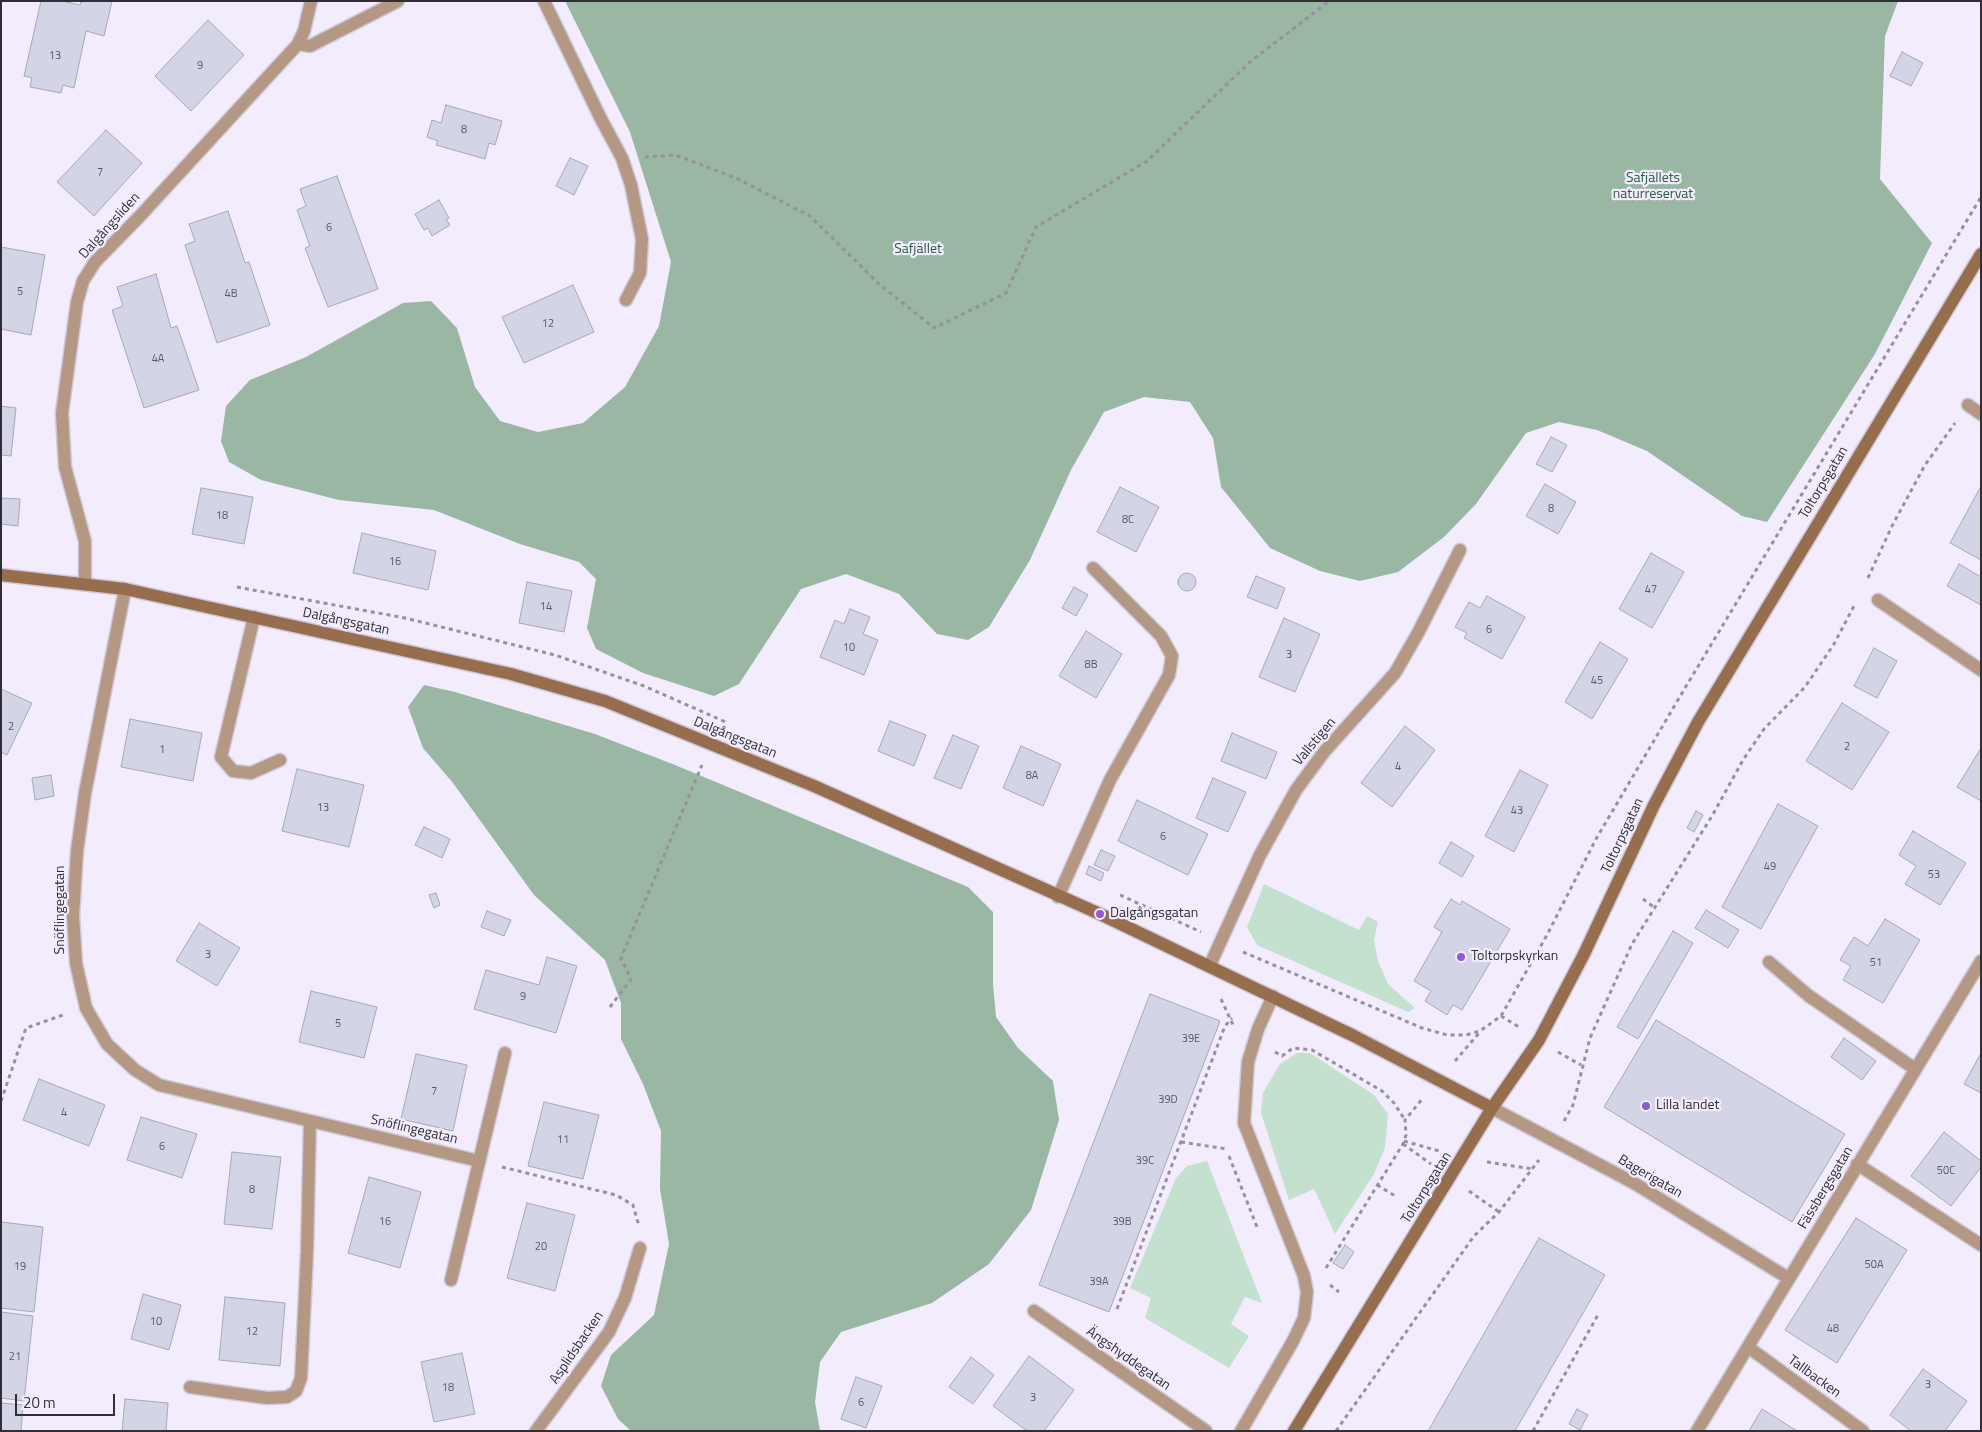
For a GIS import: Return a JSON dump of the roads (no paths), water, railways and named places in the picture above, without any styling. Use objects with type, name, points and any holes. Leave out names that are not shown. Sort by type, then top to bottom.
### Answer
[{"type":"street","name":"Dalgångsliden","points":[[85,584],[85,541],[65,466],[62,412],[77,302],[83,281],[95,262],[140,216],[298,44],[304,32],[311,1]]},
{"type":"street","points":[[298,44],[310,46],[398,1]]},
{"type":"street","points":[[544,1],[622,158],[638,214],[642,239],[640,273],[626,300]]},
{"type":"street","name":"Toltorpsgatan","points":[[1294,1431],[1492,1108],[1538,1040],[1584,954],[1654,805],[1698,722],[1981,254]]},
{"type":"street","points":[[1968,405],[1981,414]]},
{"type":"street","name":"Vallstigen","points":[[1210,965],[1260,855],[1296,790],[1324,752],[1395,672],[1460,550]]},
{"type":"street","points":[[1058,897],[1110,780],[1169,675],[1172,656],[1161,636],[1093,568]]},
{"type":"street","name":"Dalgångsgatan","points":[[1,575],[125,589],[511,674],[604,701],[814,786],[1210,965],[1440,1079],[1492,1108]]},
{"type":"street","name":"Snöflingegatan","points":[[125,589],[85,793],[77,851],[74,926],[76,963],[86,1008],[107,1044],[135,1070],[159,1085],[480,1161]]},
{"type":"street","points":[[1878,600],[1981,670]]},
{"type":"street","points":[[254,617],[221,756],[233,771],[251,773],[280,760]]},
{"type":"street","name":"Fässbergsgatan","points":[[1697,1431],[1981,961]]},
{"type":"street","points":[[1770,962],[1808,996],[1915,1069]]},
{"type":"street","points":[[1241,1431],[1293,1341],[1304,1318],[1307,1292],[1304,1276],[1244,1123],[1248,1062],[1254,1041],[1273,996]]},
{"type":"street","points":[[451,1280],[505,1053]]},
{"type":"street","name":"Bagerigatan","points":[[1492,1108],[1634,1183],[1788,1278]]},
{"type":"street","points":[[190,1387],[267,1398],[286,1397],[296,1391],[301,1378],[310,1121]]},
{"type":"street","points":[[1858,1164],[1981,1245]]},
{"type":"street","name":"Asplidsbacken","points":[[536,1431],[610,1332],[625,1298],[640,1248]]},
{"type":"street","name":"Ängshyddegatan","points":[[1034,1311],[1206,1431]]},
{"type":"street","name":"Tallbacken","points":[[1748,1347],[1863,1431]]},
{"type":"place","name":"Dalgångsgatan","points":[[1100,914]]},
{"type":"place","name":"Toltorpskyrkan","points":[[1461,957]]},
{"type":"place","name":"Lilla landet","points":[[1646,1106]]},
{"type":"park label","name":"Safjällets naturreservat","points":[[1653,187]]},
{"type":"park label","name":"Safjället","points":[[918,250]]}]
